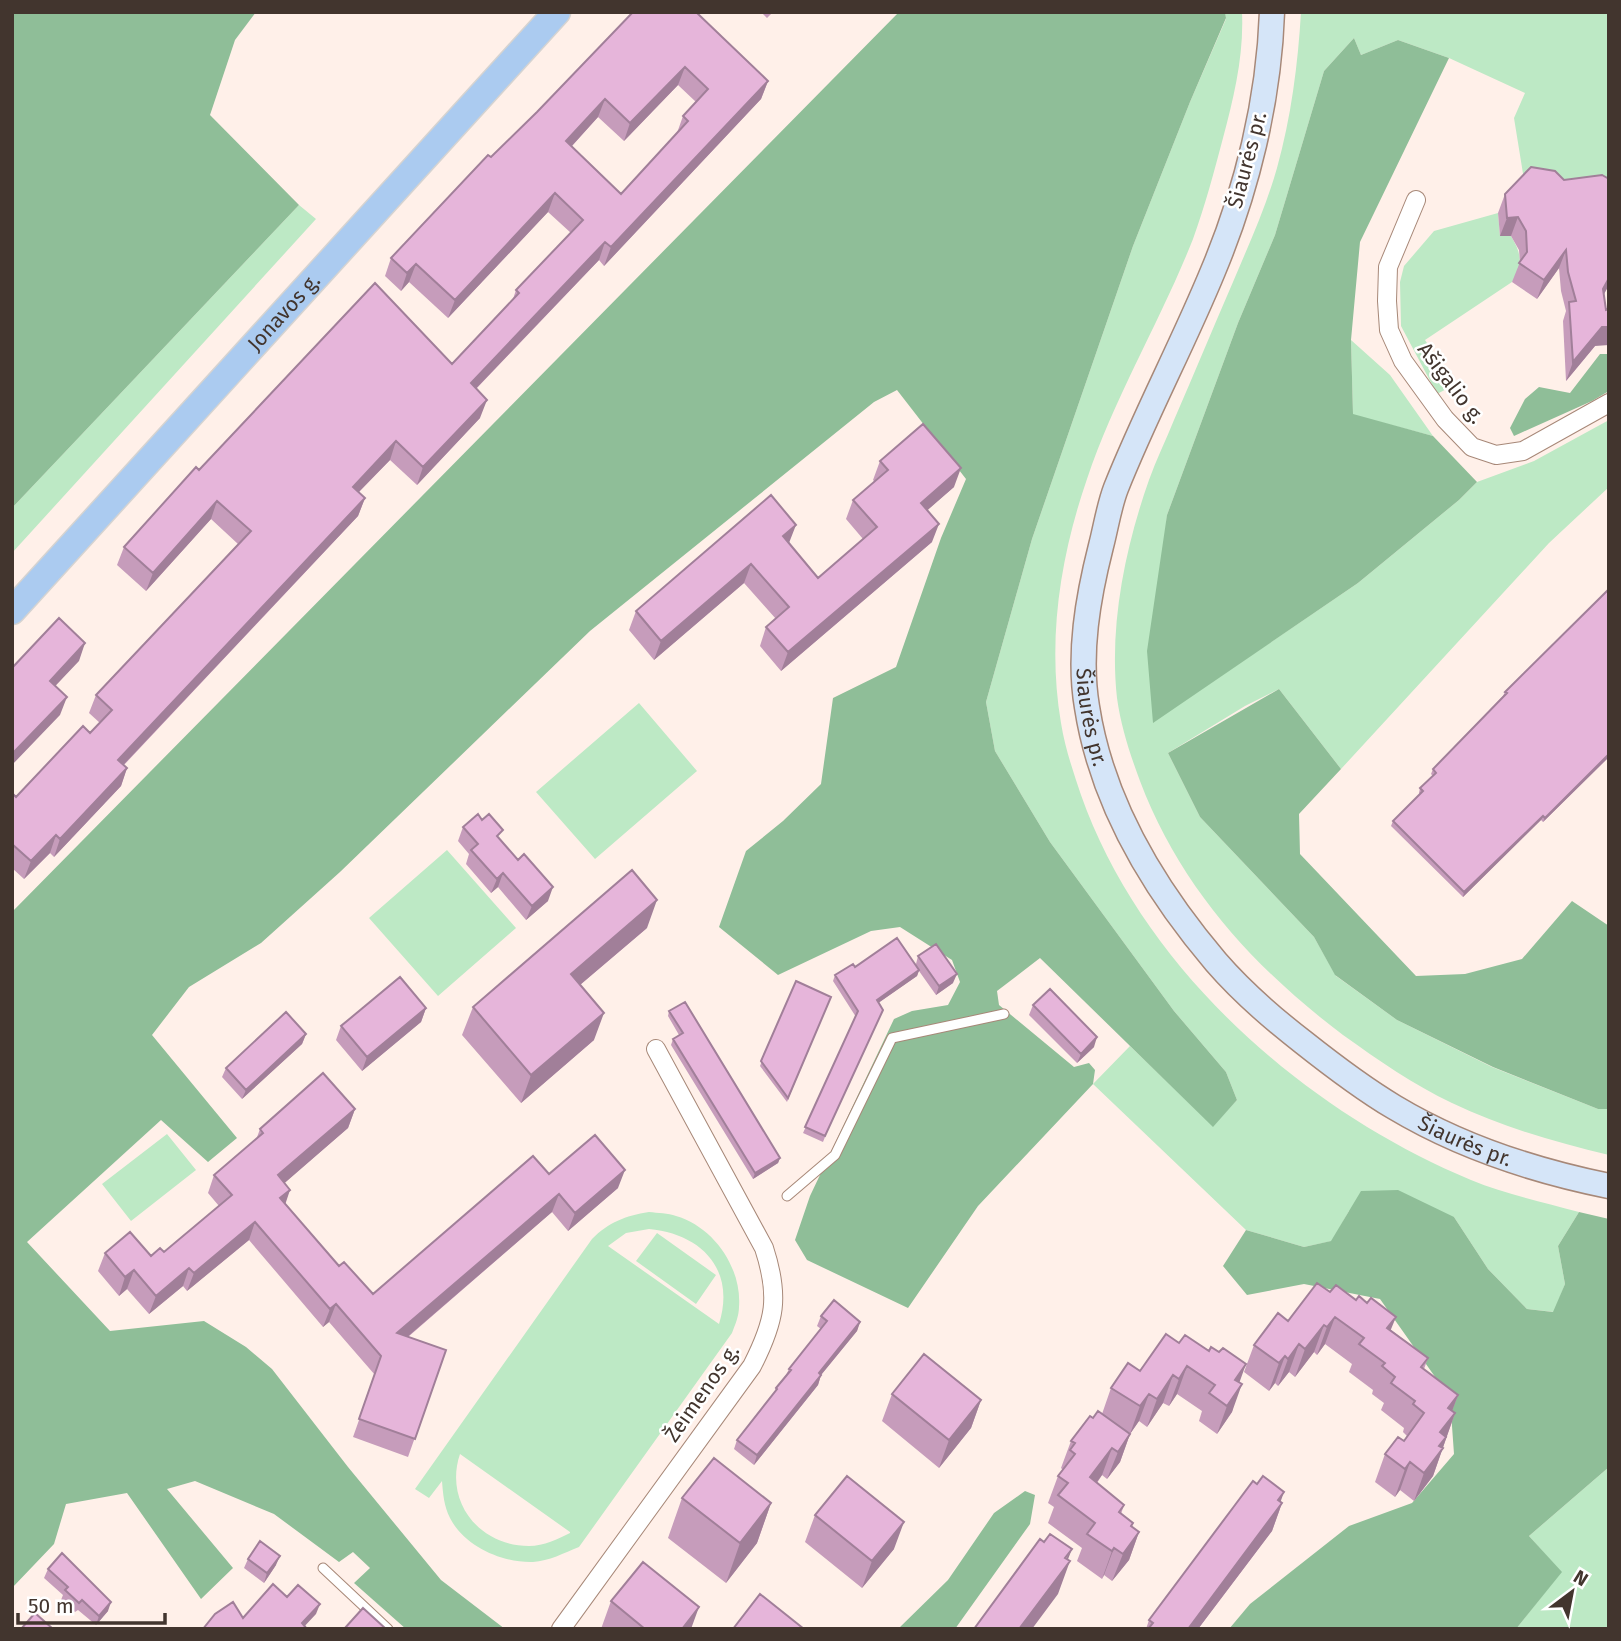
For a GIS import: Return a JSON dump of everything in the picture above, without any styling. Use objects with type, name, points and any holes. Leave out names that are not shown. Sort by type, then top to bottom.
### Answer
[{"type":"main road","name":"Jonavos g.","points":[[12,611],[557,12]]},
{"type":"main road","name":"Šiaurės pr.","points":[[1272,12],[1268,75],[1252,156],[1215,268],[1115,492],[1091,583],[1085,644],[1086,704],[1098,758],[1129,834],[1148,870],[1184,924],[1229,977],[1283,1026],[1346,1076],[1395,1108],[1441,1132],[1505,1158],[1581,1181],[1609,1186]]},
{"type":"street","name":"Ašigalio g.","points":[[1416,200],[1388,267],[1389,330],[1403,361],[1445,419],[1472,447],[1496,456],[1523,451],[1609,403]]},
{"type":"street","name":"Žeimenos g.","points":[[561,1629],[752,1366],[765,1340],[774,1300],[773,1275],[764,1248],[656,1049]]},
{"type":"lane","points":[[787,1196],[835,1155],[892,1038],[1004,1014]]},
{"type":"lane","points":[[323,1568],[388,1629]]},
{"type":"green space","points":[[12,12],[256,12],[235,40],[210,115],[299,205],[12,508]]},
{"type":"green space","points":[[899,12],[1225,12],[1226,18],[1133,246],[1032,539],[986,702],[995,751],[1050,842],[1174,1011],[1226,1072],[1237,1100],[1213,1127],[1040,958],[997,991],[999,1005],[1074,1067],[1089,1063],[1095,1070],[1093,1084],[978,1206],[908,1308],[807,1260],[795,1240],[810,1196],[894,1019],[912,1011],[948,1005],[960,982],[952,960],[900,927],[871,931],[778,975],[719,927],[746,851],[783,821],[821,784],[833,698],[896,667],[941,538],[966,479],[897,390],[874,402],[590,631],[340,872],[261,943],[189,987],[152,1035],[237,1138],[208,1162],[161,1120],[27,1242],[110,1331],[204,1321],[246,1347],[272,1369],[441,1580],[505,1629],[406,1629],[354,1583],[370,1568],[353,1552],[339,1562],[274,1514],[195,1481],[167,1489],[233,1568],[201,1599],[127,1493],[66,1504],[54,1544],[12,1588],[12,912]]},
{"type":"green space","points":[[1225,12],[1242,12],[1240,60],[1209,189],[1193,239],[1098,448],[1078,509],[1063,569],[1055,661],[1065,741],[1081,795],[1108,858],[1144,918],[1187,975],[1236,1027],[1290,1073],[1348,1115],[1409,1151],[1484,1185],[1579,1212],[1558,1246],[1565,1284],[1554,1312],[1527,1309],[1488,1269],[1454,1217],[1349,1211],[1332,1241],[1304,1247],[1246,1230],[1093,1084],[1130,1046],[1213,1126],[1237,1100],[1226,1072],[1174,1011],[1050,842],[995,751],[986,702],[1032,539],[1133,246],[1226,19]]},
{"type":"green space","points":[[1301,12],[1609,12],[1609,179],[1596,194],[1525,186],[1514,118],[1525,93],[1449,58],[1398,40],[1361,55],[1354,38],[1324,71],[1275,235],[1238,323],[1167,515],[1153,722],[1358,583],[1477,482],[1534,461],[1609,420],[1609,487],[1549,543],[1341,769],[1279,689],[1245,706],[1168,753],[1200,817],[1314,937],[1336,976],[1397,1020],[1492,1067],[1598,1109],[1609,1109],[1609,1155],[1529,1133],[1452,1103],[1383,1063],[1343,1035],[1279,982],[1223,923],[1176,856],[1140,781],[1123,730],[1117,698],[1115,643],[1126,560],[1140,506],[1155,465],[1273,183],[1290,110]]},
{"type":"green space","points":[[1354,38],[1361,55],[1398,40],[1449,58],[1360,242],[1351,340],[1353,414],[1433,436],[1477,482],[1358,583],[1153,723],[1147,651],[1167,515],[1238,323],[1275,235],[1324,71]]},
{"type":"green space","points":[[299,205],[316,219],[12,553],[12,508]]},
{"type":"green space","points":[[1498,213],[1500,236],[1511,236],[1517,248],[1520,259],[1518,270],[1512,282],[1425,340],[1454,385],[1437,394],[1401,326],[1400,282],[1404,266],[1434,231]]},
{"type":"green space","points":[[1351,340],[1390,375],[1433,436],[1353,415]]},
{"type":"green space","points":[[1600,354],[1609,354],[1609,391],[1514,436],[1510,428],[1525,399],[1539,387],[1570,393]]},
{"type":"green space","points":[[1279,689],[1341,769],[1299,814],[1300,854],[1416,976],[1465,974],[1522,959],[1572,901],[1609,926],[1609,1109],[1598,1109],[1493,1067],[1397,1020],[1335,975],[1314,937],[1200,817],[1168,753]]},
{"type":"green space","points":[[639,703],[697,771],[595,859],[536,792]]},
{"type":"green space","points":[[447,850],[516,928],[438,996],[369,918]]},
{"type":"green space","points":[[167,1134],[196,1170],[131,1221],[102,1184]]},
{"type":"green space","points":[[1398,1190],[1454,1217],[1488,1269],[1527,1309],[1553,1312],[1565,1284],[1558,1246],[1579,1212],[1609,1219],[1609,1467],[1529,1536],[1562,1572],[1516,1629],[1229,1629],[1250,1604],[1349,1526],[1412,1503],[1454,1454],[1450,1398],[1380,1299],[1304,1284],[1247,1295],[1223,1266],[1246,1230],[1304,1247],[1331,1241],[1361,1191]]},
{"type":"green space","points":[[649,1212],[690,1221],[713,1239],[723,1251],[736,1278],[739,1292],[738,1314],[732,1333],[579,1547],[533,1562],[521,1562],[485,1551],[456,1528],[445,1504],[442,1481],[429,1498],[415,1489],[592,1239],[611,1224]],"holes":[[[649,1229],[685,1238],[710,1258],[723,1287],[719,1324],[608,1246],[626,1233]],[[460,1454],[570,1532],[570,1533],[556,1540],[529,1546],[511,1544],[481,1529],[470,1518],[457,1488],[456,1471]]]},
{"type":"green space","points":[[657,1233],[716,1275],[696,1304],[636,1261]]},
{"type":"green space","points":[[1609,1467],[1609,1629],[1516,1629],[1561,1572],[1529,1536]]},
{"type":"green space","points":[[1025,1491],[1035,1495],[1030,1524],[955,1629],[898,1629],[948,1580],[994,1513]]},
{"type":"building","points":[[633,12],[696,12],[768,81],[611,247],[605,242],[471,383],[487,400],[423,467],[396,441],[353,487],[365,498],[118,760],[127,768],[60,839],[56,835],[31,861],[12,844],[12,793],[16,797],[83,726],[90,733],[112,710],[96,695],[251,531],[217,501],[153,573],[124,547],[196,467],[199,470],[375,283],[452,364],[519,293],[516,290],[583,220],[555,193],[455,300],[416,264],[407,273],[391,258],[488,155],[491,157]],"holes":[[[685,67],[708,89],[683,116],[688,121],[621,194],[566,141],[605,99],[630,123]]]},
{"type":"building","points":[[1531,167],[1555,171],[1564,180],[1602,175],[1609,179],[1609,278],[1603,289],[1606,310],[1609,309],[1609,327],[1602,327],[1573,362],[1569,302],[1576,301],[1568,272],[1566,250],[1544,280],[1519,263],[1527,252],[1526,231],[1518,217],[1507,218],[1505,194]]},
{"type":"building","points":[[923,424],[961,468],[921,503],[939,524],[788,652],[766,627],[789,607],[751,564],[661,641],[636,611],[771,495],[796,525],[783,536],[818,578],[877,527],[853,500],[888,470],[880,461]]},
{"type":"building","points":[[1609,589],[1609,754],[1545,818],[1543,816],[1464,892],[1393,821],[1423,791],[1420,788],[1436,773],[1433,769],[1507,693],[1505,692]]},
{"type":"building","points":[[59,618],[85,643],[50,681],[67,697],[12,754],[12,668]]},
{"type":"building","points":[[478,814],[482,820],[489,814],[503,830],[497,836],[518,860],[524,854],[553,887],[532,906],[503,873],[497,879],[471,850],[478,844],[463,827]]},
{"type":"building","points":[[632,870],[657,900],[571,974],[604,1013],[531,1075],[473,1007]]},
{"type":"building","points":[[897,938],[919,970],[877,1000],[883,1010],[825,1136],[805,1127],[858,1011],[835,975],[853,964],[855,967]]},
{"type":"building","points":[[936,944],[957,974],[939,986],[918,956]]},
{"type":"building","points":[[400,977],[426,1008],[367,1057],[341,1026]]},
{"type":"building","points":[[796,981],[831,997],[788,1098],[761,1061]]},
{"type":"building","points":[[1050,989],[1097,1037],[1081,1054],[1033,1005]]},
{"type":"building","points":[[685,1002],[780,1158],[755,1173],[673,1039],[683,1033],[669,1011]]},
{"type":"building","points":[[286,1012],[306,1034],[246,1090],[226,1068]]},
{"type":"building","points":[[323,1073],[355,1109],[278,1175],[290,1190],[280,1198],[339,1266],[344,1262],[373,1294],[533,1156],[549,1174],[595,1135],[625,1170],[575,1213],[559,1194],[397,1333],[446,1350],[415,1439],[359,1419],[381,1356],[336,1304],[330,1309],[255,1222],[194,1273],[189,1268],[156,1296],[134,1270],[125,1277],[105,1253],[130,1232],[151,1256],[160,1248],[164,1252],[232,1195],[214,1175],[263,1133],[260,1129]]},
{"type":"building","points":[[1317,1283],[1330,1292],[1336,1285],[1356,1300],[1359,1296],[1367,1303],[1371,1298],[1396,1317],[1387,1328],[1428,1358],[1421,1367],[1458,1395],[1448,1408],[1455,1413],[1440,1432],[1446,1437],[1439,1446],[1443,1448],[1424,1473],[1410,1462],[1405,1469],[1385,1454],[1398,1437],[1404,1441],[1424,1413],[1413,1404],[1415,1401],[1391,1383],[1395,1377],[1382,1366],[1385,1363],[1359,1344],[1364,1338],[1335,1317],[1327,1327],[1324,1325],[1305,1349],[1299,1344],[1288,1359],[1285,1356],[1279,1363],[1254,1345],[1278,1313],[1288,1321]]},
{"type":"building","points":[[834,1300],[860,1322],[757,1455],[737,1440],[827,1321],[821,1316]]},
{"type":"building","points":[[1166,1334],[1179,1343],[1185,1335],[1209,1351],[1211,1347],[1219,1352],[1223,1348],[1246,1364],[1235,1380],[1242,1384],[1227,1406],[1209,1393],[1215,1385],[1187,1366],[1179,1379],[1173,1375],[1157,1399],[1149,1394],[1140,1406],[1111,1388],[1128,1363],[1140,1371]]},
{"type":"building","points":[[924,1354],[981,1400],[949,1440],[892,1394]]},
{"type":"building","points":[[1098,1411],[1130,1434],[1118,1452],[1112,1448],[1090,1477],[1124,1505],[1119,1512],[1133,1523],[1131,1526],[1139,1532],[1123,1554],[1114,1548],[1112,1551],[1087,1534],[1095,1523],[1058,1495],[1068,1483],[1058,1476],[1075,1454],[1070,1450],[1075,1443],[1071,1441],[1090,1416],[1093,1418]]},
{"type":"building","points":[[714,1458],[771,1503],[740,1543],[682,1498]]},
{"type":"building","points":[[847,1476],[904,1522],[872,1561],[815,1515]]},
{"type":"building","points":[[1263,1476],[1284,1492],[1278,1500],[1282,1503],[1188,1629],[1148,1629],[1153,1623],[1149,1620],[1253,1481],[1257,1484]]},
{"type":"building","points":[[1050,1534],[1072,1549],[1065,1558],[1070,1561],[1019,1629],[974,1629],[1040,1539],[1044,1542]]},
{"type":"building","points":[[260,1541],[280,1556],[267,1573],[248,1559]]},
{"type":"building","points":[[62,1553],[111,1602],[99,1616],[82,1600],[79,1603],[65,1590],[68,1587],[48,1569]]},
{"type":"building","points":[[643,1562],[699,1607],[682,1629],[645,1629],[611,1601]]},
{"type":"building","points":[[273,1584],[287,1597],[298,1585],[320,1604],[302,1623],[307,1629],[203,1629],[215,1614],[233,1602],[243,1618]]},
{"type":"building","points":[[760,1594],[804,1629],[733,1629]]},
{"type":"building","points":[[363,1608],[386,1629],[344,1629]]},
{"type":"building","points":[[35,1613],[53,1629],[21,1629]]}]
